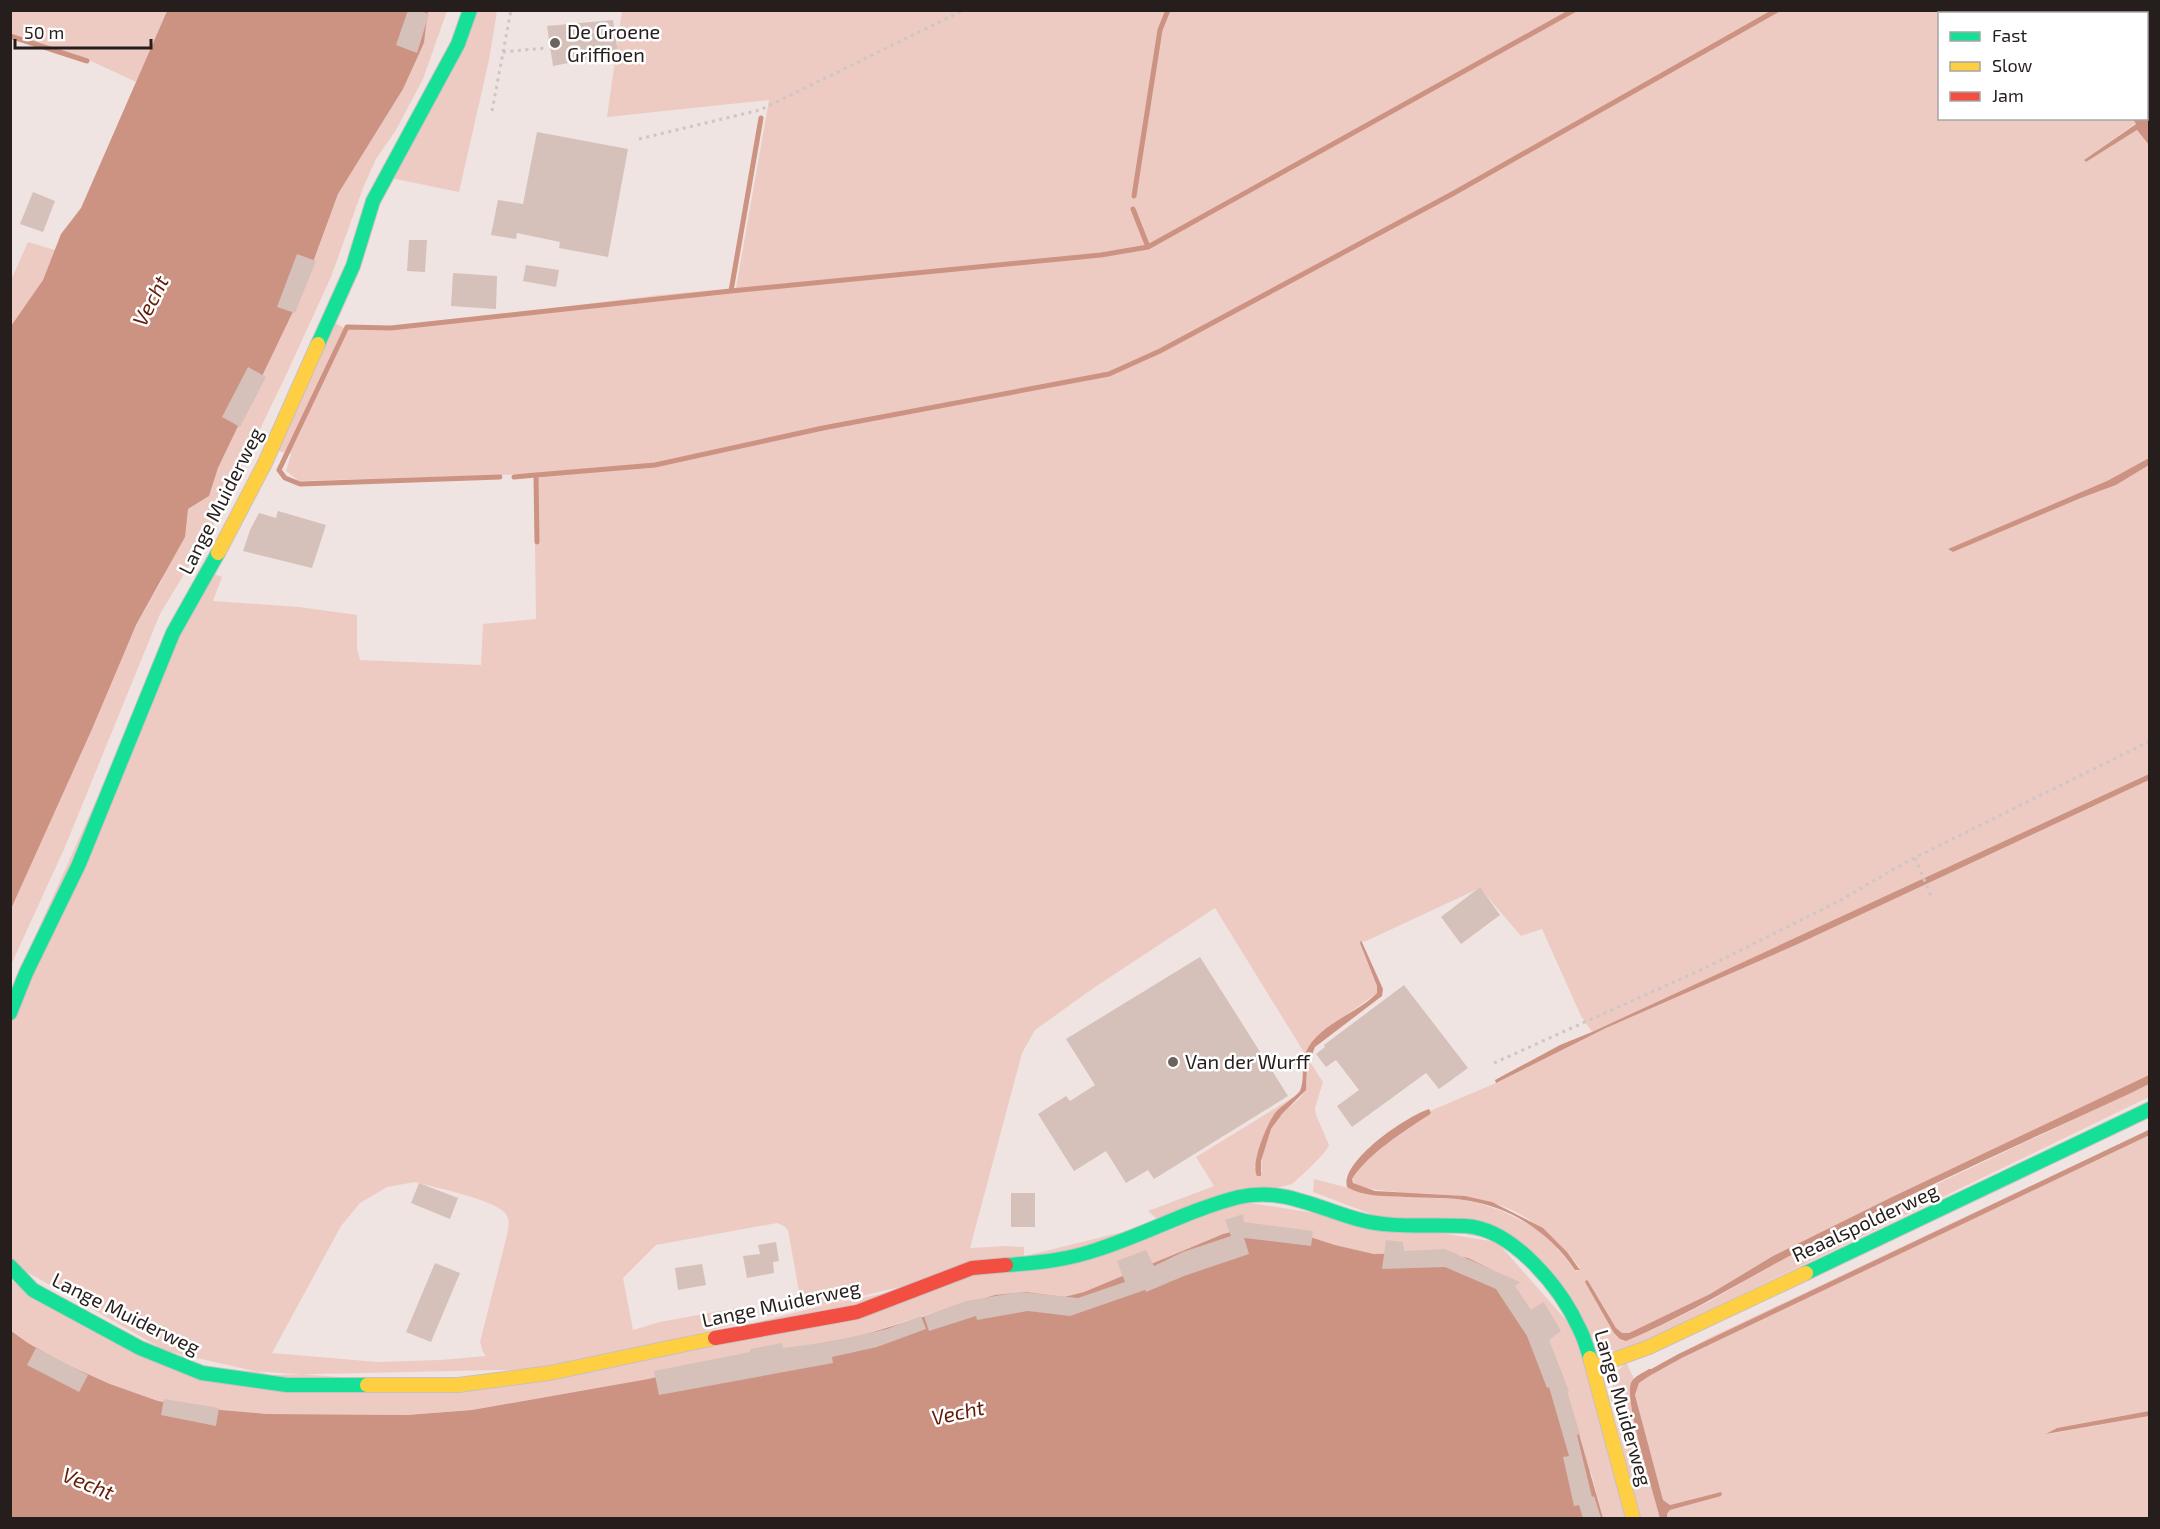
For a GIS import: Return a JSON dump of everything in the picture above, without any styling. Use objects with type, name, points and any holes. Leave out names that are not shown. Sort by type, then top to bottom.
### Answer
[{"type":"street","name":"Lange Muiderweg","points":[[10,1013],[26,973],[79,864],[173,633],[265,464],[353,266],[373,201],[458,44],[470,10]]},
{"type":"street","name":"Reaalspolderweg","points":[[1594,1367],[1649,1347],[2150,1108]]},
{"type":"street","name":"Lange Muiderweg","points":[[10,1266],[33,1290],[140,1348],[202,1373],[287,1385],[458,1385],[550,1373],[674,1346],[857,1312],[972,1268],[1052,1262],[1073,1257],[1239,1197],[1268,1194],[1294,1197],[1359,1220],[1405,1225],[1468,1226],[1483,1229],[1504,1239],[1523,1254],[1559,1294],[1579,1327],[1594,1367],[1633,1518]]},
{"type":"path","points":[[492,111],[511,10]]},
{"type":"path","points":[[639,139],[760,110],[964,10]]},
{"type":"path","points":[[503,52],[545,48]]},
{"type":"path","points":[[1494,1063],[1705,968],[1839,901],[1915,858],[2150,741]]},
{"type":"path","points":[[1915,858],[1931,896]]},
{"type":"shaded area","points":[[10,11],[167,11],[136,82],[89,60],[11,35]]},
{"type":"shaded area","points":[[428,11],[447,11],[423,79],[396,130],[376,159],[363,188],[331,277],[216,521],[160,614],[65,847],[11,965],[11,909],[136,625],[162,580],[188,509],[209,496],[218,468],[301,295],[338,194],[403,89],[424,43]]},
{"type":"shaded area","points":[[473,11],[497,11],[489,60],[459,192],[391,178]]},
{"type":"shaded area","points":[[622,11],[2070,11],[1938,12],[1938,120],[2134,120],[2136,123],[2084,160],[2086,162],[2137,130],[2149,145],[2149,458],[2107,481],[1949,549],[1953,552],[2116,485],[2149,465],[2149,774],[1592,1032],[1581,1016],[1542,929],[1521,936],[1480,888],[1364,942],[1361,940],[1360,943],[1377,986],[1377,993],[1320,1034],[1305,1054],[1215,908],[1095,987],[1035,1030],[1022,1053],[970,1248],[1024,1247],[1024,1258],[908,1289],[761,1317],[759,1309],[801,1303],[788,1230],[777,1223],[656,1245],[623,1278],[633,1330],[660,1322],[747,1306],[748,1321],[550,1369],[271,1375],[166,1351],[11,1263],[11,990],[200,569],[222,577],[213,601],[299,607],[357,615],[357,648],[360,660],[481,665],[483,624],[536,619],[534,474],[299,481],[286,471],[291,454],[264,448],[326,318],[348,330],[367,327],[391,328],[659,295],[736,288],[769,100],[607,117]],"holes":[[[415,1182],[463,1194],[499,1208],[505,1213],[509,1224],[480,1342],[486,1356],[378,1362],[272,1353],[341,1226],[360,1203],[387,1187]]]},
{"type":"shaded area","points":[[2149,11],[2149,110],[2148,12],[2087,12]]},
{"type":"shaded area","points":[[28,242],[55,250],[43,280],[11,326],[11,280]]},
{"type":"shaded area","points":[[2149,780],[2149,1075],[1773,1256],[1710,1294],[1629,1333],[1622,1333],[1616,1328],[1588,1281],[1585,1281],[1618,1337],[1652,1330],[1710,1301],[1831,1234],[2149,1084],[2149,1097],[1623,1352],[1601,1348],[1520,1245],[1379,1217],[1313,1192],[1314,1179],[1376,1195],[1456,1199],[1479,1203],[1502,1211],[1536,1228],[1550,1239],[1578,1271],[1580,1268],[1552,1237],[1522,1215],[1506,1207],[1469,1197],[1366,1188],[1355,1185],[1352,1179],[1377,1152],[1429,1115],[1430,1111],[1496,1083],[1606,1028],[1798,944]]},
{"type":"shaded area","points":[[1308,1059],[1323,1082],[1315,1108],[1329,1145],[1306,1171],[1292,1184],[1157,1219],[1148,1211],[1214,1186],[1196,1157],[1295,1096],[1279,1110],[1254,1168],[1262,1172],[1262,1156],[1270,1132],[1284,1112],[1304,1092]]},
{"type":"shaded area","points":[[2149,1130],[2149,1411],[2057,1428],[2049,1434],[2149,1416],[2149,1518],[1667,1518],[1670,1510],[1722,1495],[1721,1492],[1670,1505],[1663,1500],[1635,1395],[1639,1383],[1654,1373],[1652,1369],[1709,1338]]},
{"type":"shaded area","points":[[1244,1202],[1497,1242],[1574,1329],[1627,1518],[1603,1518],[1591,1473],[1402,1254],[1374,1254],[1307,1236],[1253,1226],[1223,1234],[1084,1292],[1064,1297],[1026,1292],[963,1303],[856,1337],[772,1352],[648,1379],[472,1410],[407,1415],[267,1414],[198,1408],[158,1401],[110,1384],[63,1363],[28,1343],[11,1330],[10,1280],[174,1366],[493,1387]]},
{"type":"shaded area","points":[[1626,1362],[1634,1379],[1631,1390],[1635,1425],[1660,1518],[1639,1518],[1610,1394],[1617,1372]]},
{"type":"water","name":"Vecht","points":[[167,11],[428,11],[424,43],[403,89],[338,194],[301,295],[218,468],[209,496],[188,509],[185,537],[136,625],[11,909],[11,326],[43,280],[61,234],[81,208]]},
{"type":"water","points":[[2149,110],[2149,145],[2137,130],[2086,162],[2084,160],[2136,124],[2134,120],[2148,120]]},
{"type":"water","points":[[2149,458],[2149,465],[2116,485],[1953,552],[1948,549],[2107,481]]},
{"type":"water","points":[[2149,774],[2149,780],[1798,944],[1606,1028],[1496,1083],[1495,1080],[1560,1045]]},
{"type":"water","points":[[1361,940],[1383,989],[1382,996],[1315,1047],[1307,1067],[1306,1090],[1282,1114],[1271,1129],[1261,1161],[1261,1176],[1257,1176],[1256,1163],[1264,1135],[1275,1113],[1300,1091],[1305,1054],[1311,1044],[1328,1027],[1359,1008],[1377,993],[1377,986],[1360,943]]},
{"type":"water","points":[[2149,1075],[2149,1084],[1869,1215],[1679,1316],[1626,1341],[1614,1333],[1585,1282],[1588,1281],[1616,1328],[1622,1333],[1629,1333],[1710,1294],[1773,1256]]},
{"type":"water","points":[[1429,1109],[1431,1113],[1429,1115],[1367,1161],[1352,1179],[1353,1183],[1375,1191],[1465,1196],[1492,1202],[1543,1228],[1567,1252],[1580,1270],[1575,1270],[1555,1245],[1530,1225],[1501,1210],[1462,1200],[1376,1195],[1360,1193],[1347,1187],[1348,1176],[1364,1153],[1406,1120]]},
{"type":"water","name":"Vecht","points":[[1253,1226],[1307,1236],[1374,1254],[1440,1253],[1468,1258],[1494,1271],[1563,1378],[1603,1518],[11,1518],[10,1330],[63,1363],[110,1384],[158,1401],[198,1408],[267,1414],[407,1415],[472,1410],[648,1379],[772,1352],[856,1337],[995,1295],[1026,1292],[1064,1297],[1084,1292],[1223,1234]]},
{"type":"water","points":[[1652,1369],[1654,1373],[1639,1383],[1635,1395],[1663,1500],[1670,1505],[1721,1492],[1722,1494],[1670,1510],[1667,1518],[1660,1518],[1641,1449],[1630,1394],[1632,1381]]},
{"type":"water","points":[[2149,1411],[2149,1416],[2046,1434],[2057,1428]]},
{"type":"building","points":[[408,10],[419,10],[429,14],[417,53],[396,45]]},
{"type":"building","points":[[613,20],[618,53],[553,66],[547,26]]},
{"type":"building","points":[[537,132],[628,149],[608,257],[559,248],[560,242],[517,233],[516,239],[491,235],[498,200],[523,204]]},
{"type":"building","points":[[33,192],[55,201],[43,232],[20,224]]},
{"type":"building","points":[[409,240],[427,240],[425,272],[407,271]]},
{"type":"building","points":[[297,254],[316,261],[295,313],[277,307]]},
{"type":"building","points":[[526,265],[559,270],[556,287],[523,281]]},
{"type":"building","points":[[453,273],[497,276],[496,309],[451,306]]},
{"type":"building","points":[[248,367],[266,377],[240,427],[222,417]]},
{"type":"building","points":[[278,511],[326,525],[312,568],[243,551],[259,513],[276,518]]},
{"type":"building","points":[[1480,887],[1500,915],[1461,944],[1441,917]]},
{"type":"building","name":"Van der Wurff","points":[[1200,957],[1288,1096],[1154,1179],[1148,1170],[1126,1183],[1106,1151],[1074,1171],[1038,1114],[1066,1096],[1070,1101],[1095,1085],[1066,1039]]},
{"type":"building","points":[[1404,985],[1468,1068],[1439,1089],[1426,1073],[1352,1127],[1337,1106],[1359,1090],[1336,1060],[1326,1067],[1316,1054],[1325,1047],[1324,1045]]},
{"type":"building","points":[[419,1183],[458,1198],[450,1219],[411,1203]]},
{"type":"building","points":[[1011,1193],[1035,1193],[1035,1227],[1011,1227]]},
{"type":"building","points":[[1243,1214],[1244,1222],[1313,1231],[1311,1246],[1244,1238],[1249,1254],[1184,1276],[1146,1292],[1145,1290],[1070,1316],[1028,1311],[977,1320],[976,1316],[929,1331],[924,1316],[966,1301],[1020,1292],[1078,1298],[1125,1282],[1117,1261],[1146,1250],[1154,1266],[1183,1252],[1231,1236],[1225,1220]]},
{"type":"building","points":[[1386,1240],[1403,1242],[1404,1251],[1445,1249],[1520,1282],[1515,1286],[1531,1310],[1543,1302],[1545,1304],[1561,1331],[1549,1340],[1569,1391],[1567,1392],[1580,1434],[1577,1435],[1592,1497],[1594,1496],[1601,1518],[1583,1518],[1579,1505],[1574,1506],[1563,1457],[1569,1456],[1549,1387],[1547,1388],[1527,1336],[1496,1289],[1445,1267],[1382,1269]]},
{"type":"building","points":[[776,1242],[779,1261],[773,1262],[774,1273],[747,1278],[743,1256],[760,1254],[758,1245]]},
{"type":"building","points":[[435,1263],[460,1273],[431,1342],[406,1332]]},
{"type":"building","points":[[702,1264],[706,1285],[678,1290],[675,1268]]},
{"type":"building","points":[[921,1316],[926,1329],[877,1347],[832,1357],[833,1363],[659,1395],[654,1371],[750,1352],[750,1349],[782,1343],[783,1348],[829,1342],[887,1329]]},
{"type":"building","points":[[36,1348],[88,1375],[79,1392],[27,1365]]},
{"type":"building","points":[[164,1399],[219,1408],[216,1426],[161,1415]]},
{"type":"waterway","points":[[1134,196],[1160,30],[1168,10]]},
{"type":"waterway","points":[[731,291],[1101,255],[1148,247],[1574,10]]},
{"type":"waterway","points":[[536,475],[655,465],[823,428],[1109,374],[1160,351],[1454,193],[1777,10]]},
{"type":"waterway","points":[[10,36],[87,61]]},
{"type":"waterway","points":[[500,477],[300,484],[285,478],[279,470],[347,327],[391,328],[731,291],[761,118]]},
{"type":"waterway","points":[[1133,209],[1148,247]]},
{"type":"waterway","points":[[514,477],[536,475],[537,542]]},
{"type":"waterway","points":[[1653,1371],[1680,1356],[2150,1132]]},
{"type":"traffic: fast","points":[[318,344],[353,266],[373,201],[458,44],[470,10]]},
{"type":"traffic: fast","points":[[10,1013],[26,973],[79,864],[173,633],[218,553]]},
{"type":"traffic: fast","points":[[1806,1273],[2150,1109]]},
{"type":"traffic: fast","points":[[1006,1265],[1053,1260],[1087,1253],[1203,1208],[1239,1197],[1255,1195],[1285,1197],[1370,1222],[1397,1225],[1466,1226],[1484,1230],[1501,1238],[1518,1249],[1548,1279],[1571,1312],[1581,1331],[1590,1358]]},
{"type":"traffic: fast","points":[[10,1266],[33,1290],[140,1348],[202,1373],[287,1385],[367,1385]]},
{"type":"traffic: slow","points":[[218,553],[265,463],[318,344]]},
{"type":"traffic: slow","points":[[1594,1367],[1649,1347],[1806,1273]]},
{"type":"traffic: slow","points":[[367,1385],[458,1385],[550,1373],[715,1338]]},
{"type":"traffic: slow","points":[[1590,1358],[1633,1518]]},
{"type":"traffic: jam","points":[[715,1338],[857,1312],[972,1268],[1006,1265]]},
{"type":"place","name":"De Groene Griffioen","points":[[555,43]]},
{"type":"place","name":"Van der Wurff","points":[[1173,1062]]}]
